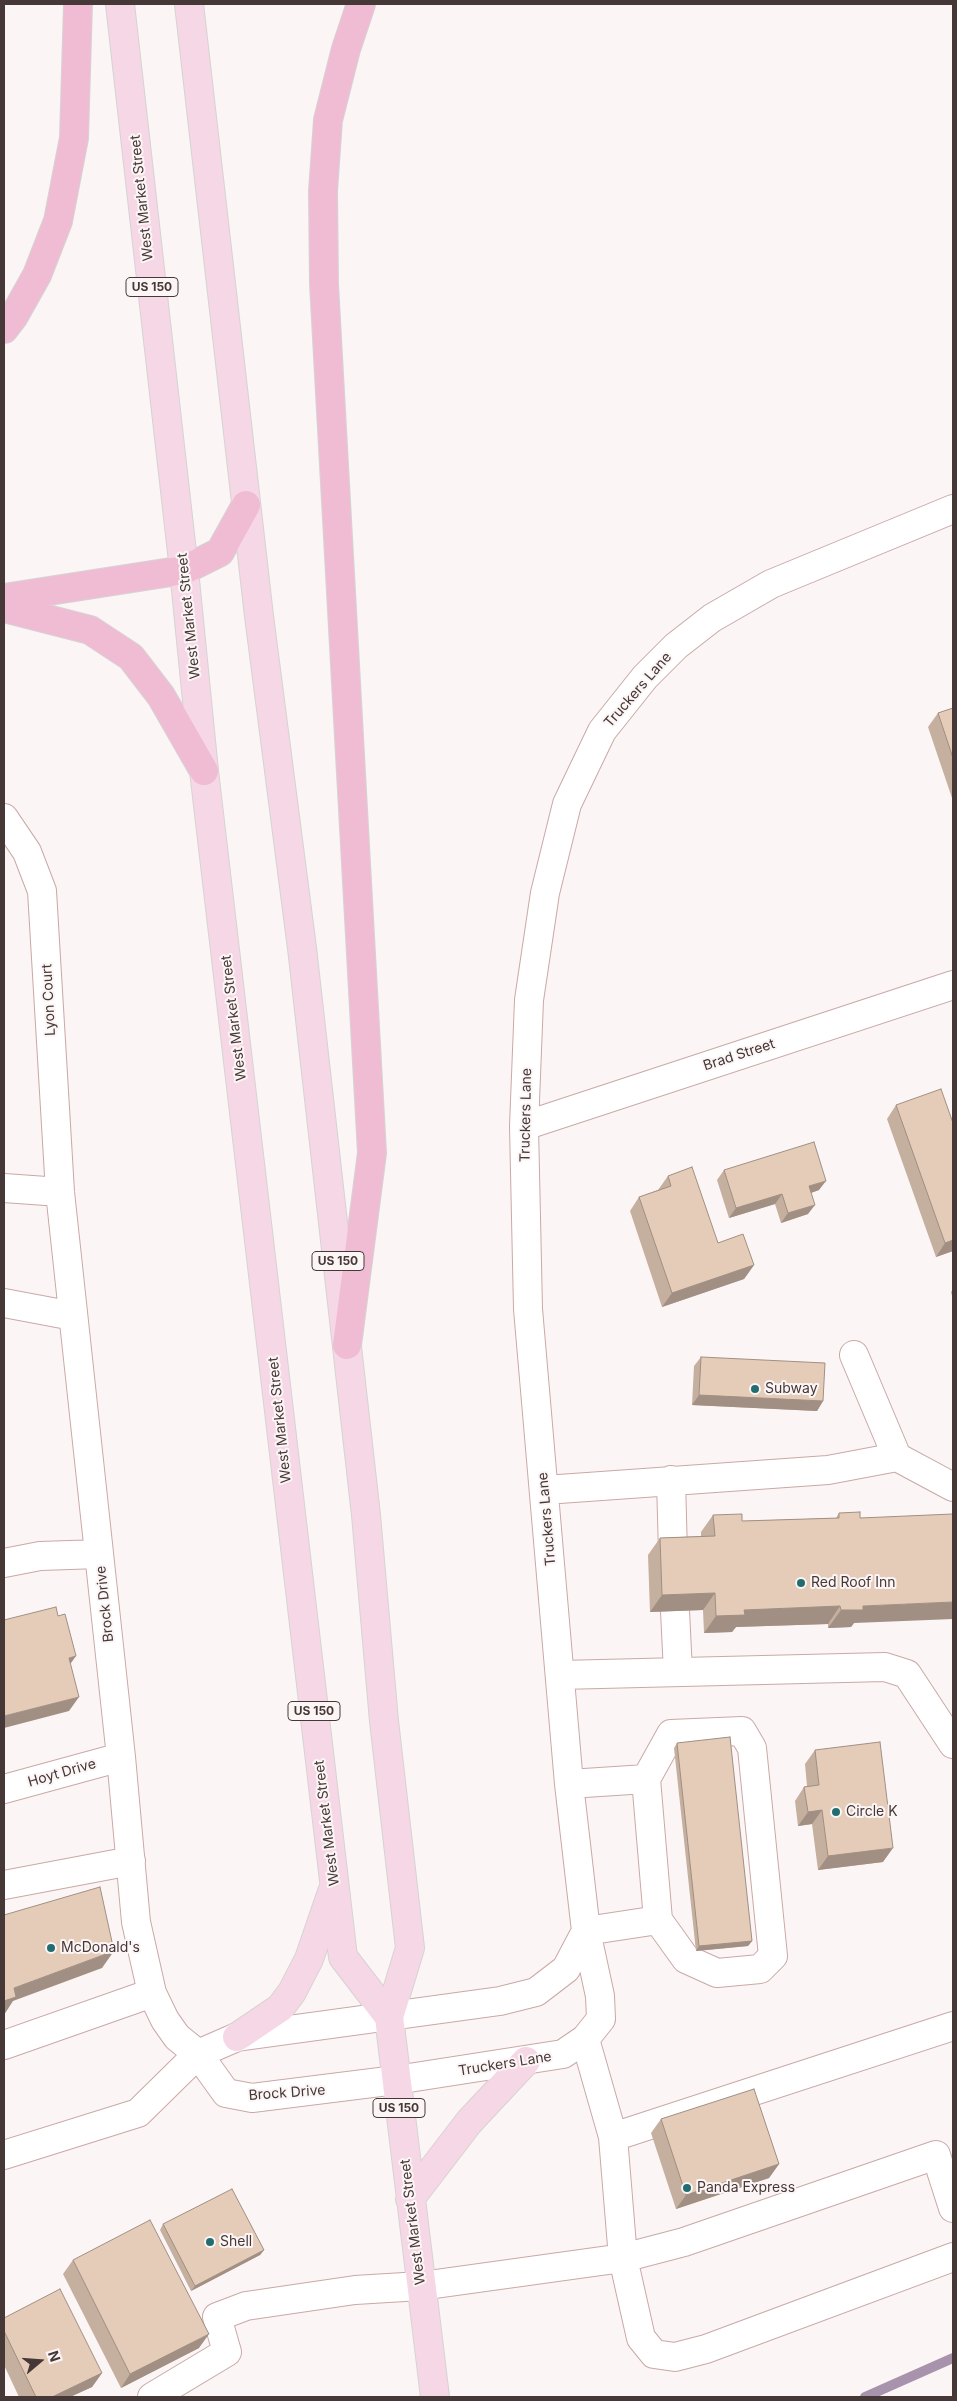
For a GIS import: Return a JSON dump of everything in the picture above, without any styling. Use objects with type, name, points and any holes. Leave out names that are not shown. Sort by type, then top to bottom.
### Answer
[{"type":"highway","points":[[4,329],[14,316],[37,275],[58,221],[74,138],[78,4]]},
{"type":"highway","points":[[348,1345],[372,1153],[324,284],[323,191],[328,120],[346,49],[361,4]]},
{"type":"highway","points":[[4,598],[184,570],[220,552],[246,505]]},
{"type":"highway","points":[[4,608],[90,630],[131,657],[161,696],[204,770]]},
{"type":"main road","name":"West Market Street","points":[[120,4],[184,570],[204,770],[343,1957],[389,2017]]},
{"type":"main road","name":"West Market Street","points":[[189,4],[246,505],[302,948],[366,1515],[384,1721],[410,1948],[389,2017],[435,2397]]},
{"type":"main road","points":[[237,2037],[280,2008],[292,1992],[309,1959],[335,1886]]},
{"type":"main road","points":[[410,2199],[469,2122],[526,2061]]},
{"type":"street","name":"Truckers Lane","points":[[396,2080],[563,2054],[585,2039],[601,2019],[600,1996],[586,1931],[570,1784],[528,1308],[524,1126],[529,1000],[545,893],[567,804],[602,730],[645,677],[676,646],[712,618],[772,584],[953,509]]},
{"type":"street","name":"Lyon Court","points":[[4,818],[27,852],[42,891],[60,1192]]},
{"type":"street","name":"Brad Street","points":[[524,1126],[953,985]]},
{"type":"street","points":[[4,1188],[60,1192]]},
{"type":"street","name":"Brock Drive","points":[[60,1192],[121,1757],[136,1922],[152,1993],[165,2020],[177,2037],[198,2054],[226,2093],[252,2098],[396,2080]]},
{"type":"street","points":[[4,1303],[73,1316]]},
{"type":"street","points":[[854,1355],[897,1457]]},
{"type":"street","points":[[545,1490],[828,1470],[897,1457],[953,1487]]},
{"type":"street","points":[[671,1480],[673,1554]]},
{"type":"street","points":[[4,1563],[40,1556],[99,1554]]},
{"type":"street","points":[[675,1611],[678,1672]]},
{"type":"street","points":[[560,1674],[885,1667],[906,1674],[953,1744]]},
{"type":"street","points":[[742,1731],[752,1748],[773,1956],[760,1969],[717,1973],[686,1959],[658,1920],[646,1779],[671,1734],[742,1731]]},
{"type":"street","name":"Hoyt Drive","points":[[4,1789],[121,1757]]},
{"type":"street","points":[[570,1784],[646,1779]]},
{"type":"street","points":[[4,1886],[131,1861]]},
{"type":"street","points":[[4,2156],[138,2113],[198,2054],[237,2037],[500,2001],[536,1992],[566,1969],[586,1931],[658,1920]]},
{"type":"street","points":[[4,2045],[152,1993]]},
{"type":"street","points":[[613,2137],[953,2026]]},
{"type":"street","points":[[585,2039],[613,2137],[623,2258],[641,2338],[654,2354],[675,2357],[706,2349],[953,2257]]},
{"type":"street","points":[[152,2397],[227,2352],[217,2317],[246,2306],[355,2290],[421,2286],[623,2258],[684,2242],[936,2155],[953,2208]]},
{"type":"building","points":[[953,708],[953,758],[938,713]]},
{"type":"building","points":[[941,1089],[953,1123],[953,1240],[945,1243],[896,1105]]},
{"type":"building","points":[[814,1142],[826,1181],[809,1186],[815,1205],[788,1213],[782,1194],[736,1208],[724,1170]]},
{"type":"building","points":[[692,1167],[718,1243],[743,1234],[754,1265],[672,1293],[639,1197],[671,1186],[668,1176]]},
{"type":"building","name":"Subway","points":[[701,1357],[825,1363],[823,1401],[699,1395]]},
{"type":"building","name":"Red Roof Inn","points":[[860,1512],[860,1518],[953,1514],[953,1602],[863,1606],[863,1610],[841,1610],[840,1606],[744,1610],[745,1615],[716,1616],[715,1593],[662,1595],[660,1538],[715,1536],[713,1515],[742,1514],[742,1521],[839,1518],[839,1513]]},
{"type":"building","points":[[56,1607],[58,1616],[65,1614],[76,1656],[69,1658],[79,1697],[4,1716],[4,1620]]},
{"type":"building","points":[[730,1737],[752,1941],[699,1946],[677,1743]]},
{"type":"building","name":"Circle K","points":[[880,1742],[893,1848],[828,1856],[822,1810],[808,1812],[804,1787],[819,1785],[815,1750]]},
{"type":"building","name":"McDonald's","points":[[100,1887],[114,1951],[14,1988],[16,1997],[4,2001],[4,1915]]},
{"type":"building","points":[[754,2089],[779,2164],[686,2195],[661,2119]]},
{"type":"building","name":"Shell","points":[[232,2189],[264,2250],[195,2286],[163,2224]]},
{"type":"building","points":[[150,2220],[209,2334],[130,2374],[73,2260]]},
{"type":"building","points":[[60,2289],[102,2373],[52,2397],[36,2397],[4,2331],[4,2318]]},
{"type":"waterway","points":[[865,2397],[953,2358]]},
{"type":"place","name":"Subway","points":[[755,1389]]},
{"type":"place","name":"Red Roof Inn","points":[[801,1583]]},
{"type":"place","name":"Circle K","points":[[836,1812]]},
{"type":"place","name":"McDonald's","points":[[51,1948]]},
{"type":"place","name":"Panda Express","points":[[687,2188]]},
{"type":"place","name":"Shell","points":[[210,2242]]}]
